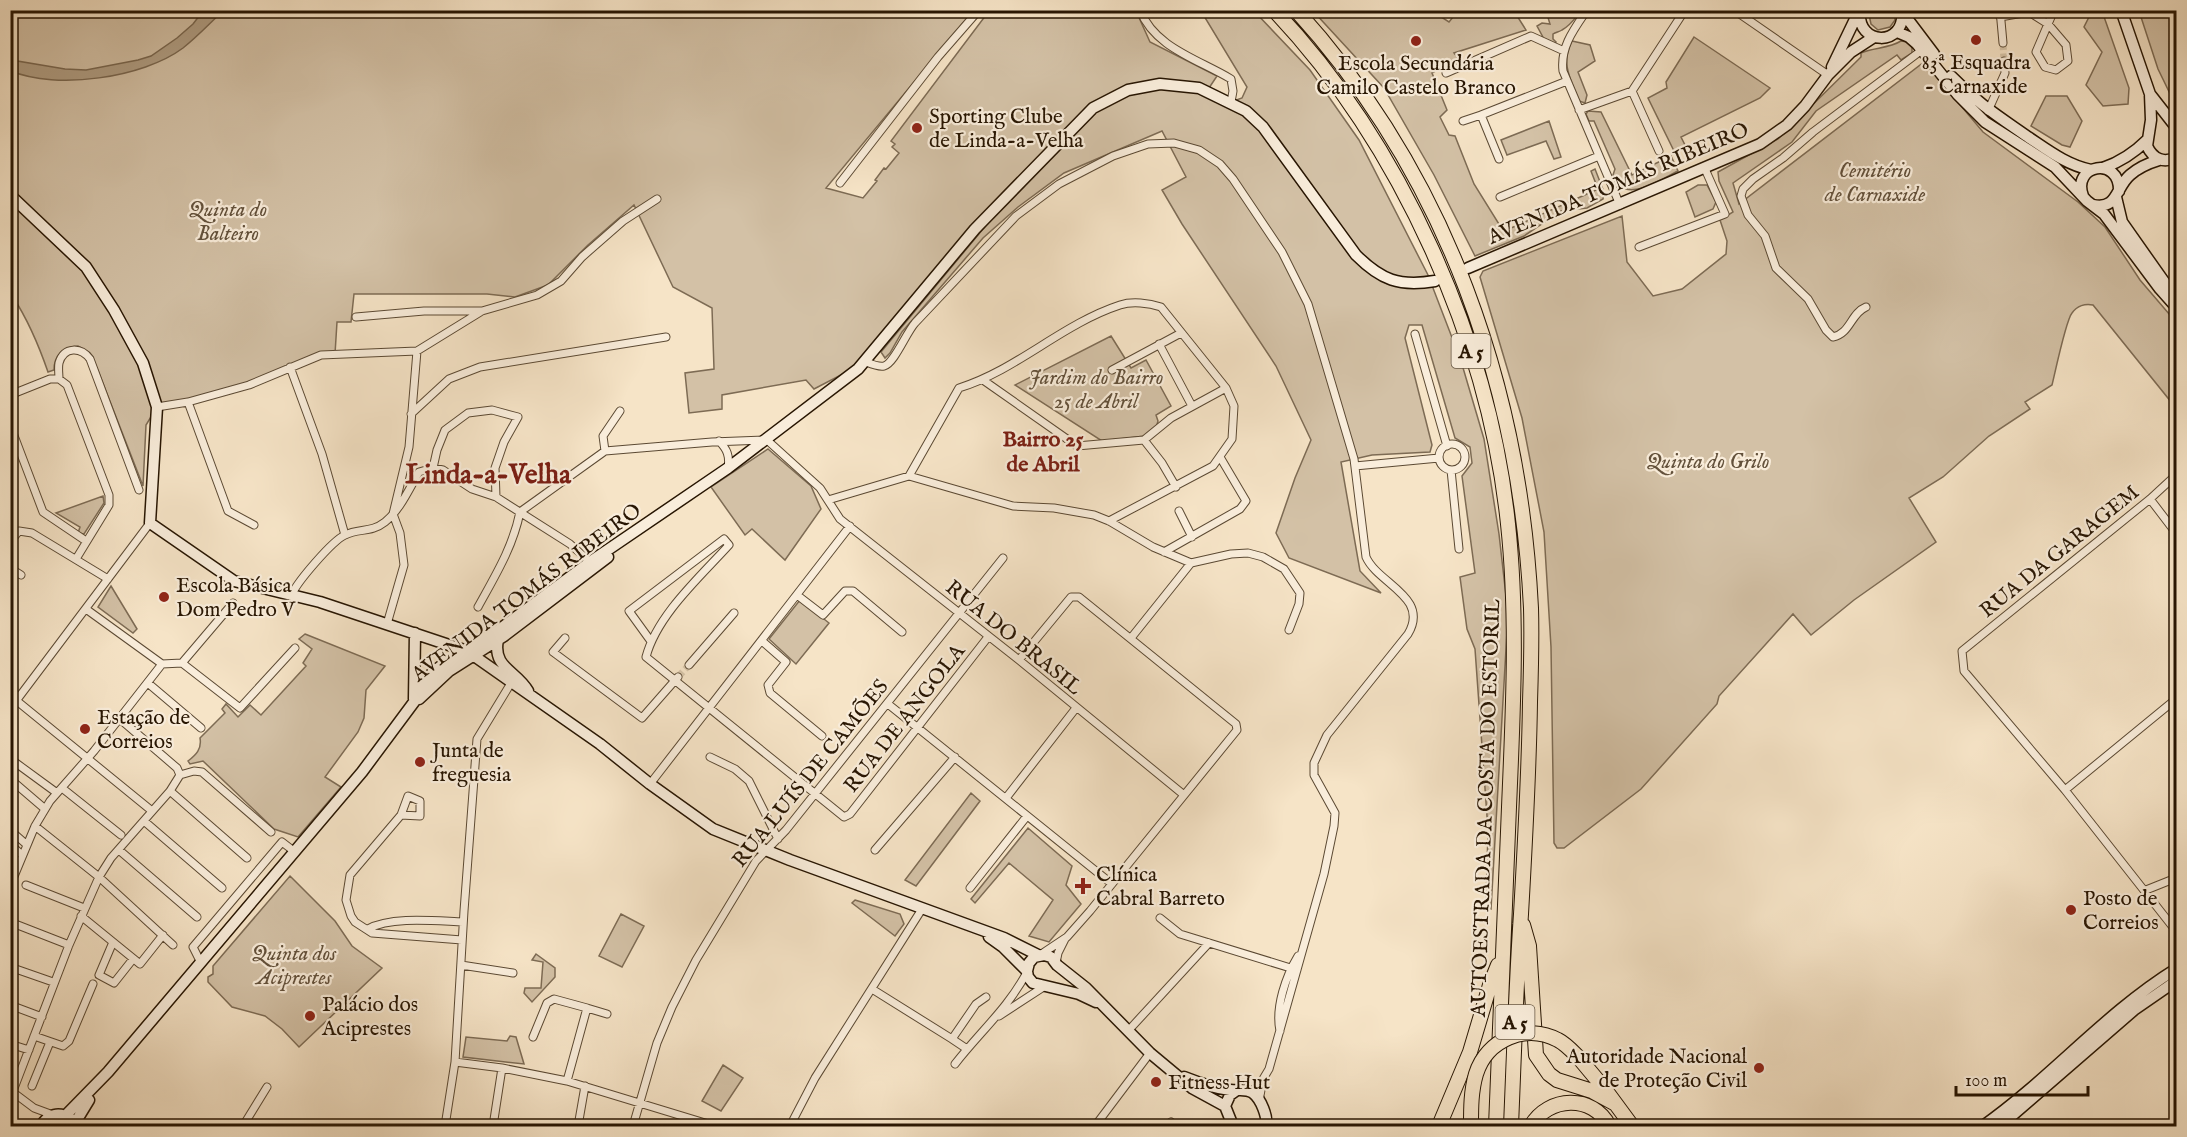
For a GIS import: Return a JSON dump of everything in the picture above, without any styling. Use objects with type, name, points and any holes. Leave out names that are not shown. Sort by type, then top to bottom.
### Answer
[{"type":"highway","name":"AUTOESTRADA DA COSTA DO ESTORIL","points":[[1274,10],[1339,89],[1405,195],[1449,288],[1468,341],[1489,412],[1506,502],[1514,612],[1514,686],[1496,1126]]},
{"type":"highway","name":"AUTOESTRADA DA COSTA DO ESTORIL","points":[[1296,10],[1333,54],[1369,104],[1427,201],[1471,301],[1485,341],[1505,414],[1519,481],[1531,610],[1530,742],[1511,1126]]},
{"type":"highway","points":[[1520,917],[1529,945],[1536,1055],[1549,1074],[1557,1080],[1592,1091],[1614,1103]]},
{"type":"highway","points":[[1438,1126],[1470,1052],[1502,954]]},
{"type":"highway","points":[[1471,1126],[1472,1095],[1476,1073],[1486,1055],[1496,1045],[1520,1034],[1536,1033],[1561,1041],[1579,1058],[1632,1126]]},
{"type":"highway","points":[[1531,1126],[1545,1110],[1568,1102],[1583,1104],[1596,1110],[1609,1126]]},
{"type":"street","points":[[840,183],[938,57],[979,10]]},
{"type":"street","points":[[1140,10],[1149,27],[1162,42],[1231,79],[1233,92],[1231,102]]},
{"type":"street","points":[[1587,10],[1574,29],[1562,61],[1567,81],[1620,205]]},
{"type":"street","points":[[1734,10],[1828,75]]},
{"type":"street","points":[[2003,44],[2000,14],[2030,11],[2048,24],[2066,45],[2068,61],[2056,70],[2045,67],[2036,52],[2048,24],[2054,10]]},
{"type":"street","points":[[2121,10],[2150,94],[2151,120],[2148,137],[2150,152],[2162,160],[2176,164]]},
{"type":"street","points":[[1860,11],[1860,24],[1864,30],[1874,37],[1886,38],[1897,32],[1903,20],[1902,12]]},
{"type":"street","name":"AVENIDA TOMÁS RIBEIRO","points":[[1828,75],[1860,11]]},
{"type":"street","points":[[1902,12],[1949,74],[1968,94],[1988,111],[2059,158],[2074,165],[2091,170],[2115,164],[2134,152],[2157,125],[2176,126]]},
{"type":"street","points":[[1579,110],[1632,91],[1681,16]]},
{"type":"street","points":[[1897,32],[1909,37],[1922,50],[1958,95],[1985,122],[2055,167],[2111,221],[2160,289],[2176,307]]},
{"type":"street","points":[[1446,73],[1531,36],[1564,51]]},
{"type":"street","name":"AVENIDA TOMÁS RIBEIRO","points":[[1468,268],[1740,154],[1777,133],[1805,106],[1828,75],[1851,52],[1874,37]]},
{"type":"street","points":[[1866,307],[1858,310],[1845,332],[1833,337],[1826,330],[1808,299],[1776,268],[1766,236],[1748,215],[1741,196],[1743,189],[1753,179],[1784,158],[1813,132],[1922,50]]},
{"type":"street","points":[[1988,111],[2005,73],[2004,61]]},
{"type":"street","points":[[1464,122],[1567,81]]},
{"type":"street","name":"AVENIDA TOMÁS RIBEIRO","points":[[66,1115],[108,1072],[295,852],[362,772],[414,702],[500,629],[767,440],[866,362],[975,229],[1093,108],[1128,90],[1160,84],[1199,88],[1231,102],[1246,111],[1263,127],[1356,255],[1367,266],[1378,275],[1392,281],[1406,283],[1435,281]]},
{"type":"street","points":[[1632,91],[1659,151]]},
{"type":"street","points":[[2150,94],[2176,126]]},
{"type":"street","points":[[1481,115],[1499,159]]},
{"type":"street","points":[[866,362],[881,367],[893,361],[903,339],[915,323],[1023,209],[1059,184],[1113,156],[1137,147],[1156,143],[1181,144],[1199,150],[1213,159],[1233,179],[1282,252],[1306,298],[1314,319],[1354,466],[1366,557],[1374,571],[1405,595],[1412,608],[1413,619],[1408,634],[1327,735],[1314,763],[1314,775],[1335,813],[1334,826],[1324,874],[1303,946],[1277,1018],[1280,1032],[1269,1069],[1263,1079],[1259,1101]]},
{"type":"street","points":[[1500,197],[1599,156]]},
{"type":"street","points":[[2093,205],[2106,205],[2129,176],[2140,168],[2176,157]]},
{"type":"street","points":[[2103,168],[2117,178],[2117,194],[2122,222],[2176,296]]},
{"type":"street","points":[[1639,247],[1725,214],[1705,169]]},
{"type":"street","points":[[2083,196],[2082,179],[2091,170]]},
{"type":"street","points":[[10,195],[86,267],[114,310],[143,363],[157,407],[150,523],[10,709]]},
{"type":"street","points":[[157,407],[188,402],[249,385],[321,355],[417,351],[482,311],[537,295],[561,281],[582,256],[623,221],[657,199]]},
{"type":"street","points":[[909,476],[959,388],[983,381],[1082,323],[1122,304],[1150,303],[1161,307],[1226,388],[1234,406],[1232,439],[1213,466],[1109,521]]},
{"type":"street","points":[[356,317],[424,311],[482,311]]},
{"type":"street","points":[[1112,370],[1181,333]]},
{"type":"street","points":[[1415,334],[1447,446]]},
{"type":"street","points":[[411,414],[449,379],[480,367],[666,337]]},
{"type":"street","points":[[1159,344],[1192,406]]},
{"type":"street","points":[[59,379],[58,366],[61,358],[68,351],[77,349],[85,352],[90,359],[139,490]]},
{"type":"street","points":[[387,624],[404,565],[400,533],[393,514],[409,447],[417,351]]},
{"type":"street","points":[[290,367],[322,454],[345,535]]},
{"type":"street","points":[[10,395],[50,379],[59,379],[67,385],[109,495],[109,505],[76,559]]},
{"type":"street","points":[[983,381],[1077,446],[1144,440],[1171,418],[1226,388]]},
{"type":"street","points":[[188,402],[228,511],[254,525]]},
{"type":"street","points":[[433,468],[445,430],[468,413],[492,410],[518,417],[504,442],[495,468],[496,497]]},
{"type":"street","points":[[605,451],[603,436],[620,411]]},
{"type":"street","points":[[10,425],[43,512],[86,541]]},
{"type":"street","points":[[478,607],[505,558],[520,512],[605,451],[719,441],[767,440]]},
{"type":"street","name":"RUA DO BRASIL","points":[[767,440],[820,488],[840,519],[1019,660],[1184,795]]},
{"type":"street","points":[[1144,440],[1162,463],[1176,487]]},
{"type":"street","points":[[719,441],[725,448],[729,459],[728,468]]},
{"type":"street","points":[[1447,446],[1458,447],[1464,456],[1461,466],[1451,470],[1442,465],[1439,458],[1440,452],[1447,446]]},
{"type":"street","points":[[1164,552],[1240,509],[1246,501],[1220,457]]},
{"type":"street","points":[[1354,466],[1439,458]]},
{"type":"street","points":[[292,594],[300,579],[345,535],[376,529],[393,514],[419,472],[433,468],[443,470],[472,489],[496,497],[570,544],[592,565]]},
{"type":"street","points":[[1451,470],[1459,549]]},
{"type":"street","name":"RUA DA GARAGEM","points":[[2065,790],[1964,671],[1962,651],[2150,499],[2176,475]]},
{"type":"street","points":[[828,500],[909,476],[1013,506],[1054,508],[1094,515],[1164,552],[1191,563],[1231,554],[1248,553],[1284,569],[1300,593],[1300,599],[1288,630]]},
{"type":"street","points":[[2150,499],[2176,532]]},
{"type":"street","points":[[1179,511],[1192,537]]},
{"type":"street","points":[[150,523],[234,581],[292,594],[470,653],[600,744],[713,830],[767,852],[1004,938],[1039,955],[1051,957],[1086,988],[1150,1053],[1192,1089],[1225,1106],[1233,1126]]},
{"type":"street","points":[[650,784],[850,526]]},
{"type":"street","points":[[10,542],[19,531],[32,533],[108,579]]},
{"type":"street","points":[[650,640],[629,611],[724,539],[729,545],[661,623],[650,640],[646,657],[815,793]]},
{"type":"street","name":"RUA LUÍS DE CAMÕES","points":[[633,1126],[657,1043],[672,1007],[717,923],[756,861],[767,852],[888,704],[1002,558]]},
{"type":"street","points":[[1131,638],[1191,563]]},
{"type":"street","name":"AVENIDA TOMÁS RIBEIRO","points":[[470,653],[498,640],[592,565]]},
{"type":"street","points":[[10,568],[21,575]]},
{"type":"street","points":[[797,595],[823,615],[845,591],[853,591],[902,632]]},
{"type":"street","points":[[995,1019],[1057,978],[1058,953],[1066,937],[1237,730],[1233,720],[1079,597],[1071,597],[1019,660]]},
{"type":"street","points":[[182,663],[232,603]]},
{"type":"street","points":[[86,609],[162,664],[182,663],[240,708],[295,648]]},
{"type":"street","points":[[689,664],[734,613]]},
{"type":"street","points":[[414,702],[415,633]]},
{"type":"street","name":"RUA DE ANGOLA","points":[[815,793],[840,815],[847,816],[988,637]]},
{"type":"street","points":[[565,638],[553,652],[642,718],[676,679]]},
{"type":"street","points":[[498,640],[497,655],[501,662],[524,684],[531,697]]},
{"type":"street","points":[[762,641],[786,662],[768,685],[770,693],[822,735]]},
{"type":"street","points":[[10,886],[34,826],[45,809],[120,719],[162,664]]},
{"type":"street","points":[[444,1126],[455,1062],[477,739],[511,682]]},
{"type":"street","points":[[148,684],[201,728]]},
{"type":"street","points":[[2176,699],[2065,790],[2176,931]]},
{"type":"street","points":[[17,700],[152,811]]},
{"type":"street","points":[[888,704],[1112,884]]},
{"type":"street","points":[[1006,798],[1076,708]]},
{"type":"street","points":[[120,719],[177,768],[180,775]]},
{"type":"street","points":[[710,757],[735,769],[749,781],[778,838]]},
{"type":"street","points":[[876,850],[955,758]]},
{"type":"street","points":[[10,766],[16,763],[59,790],[121,835]]},
{"type":"street","points":[[75,1125],[66,1115],[53,1115],[34,1108],[12,1090],[84,908],[99,877],[170,791],[180,775],[188,772],[202,772],[271,832]]},
{"type":"street","points":[[10,779],[45,809]]},
{"type":"street","points":[[170,791],[247,858]]},
{"type":"street","points":[[401,815],[350,875],[346,900],[351,916],[355,922],[372,933],[400,937],[462,940]]},
{"type":"street","points":[[970,888],[1027,816]]},
{"type":"street","points":[[144,821],[222,888]]},
{"type":"street","points":[[34,826],[99,877],[174,945]]},
{"type":"street","points":[[10,830],[27,845]]},
{"type":"street","points":[[201,963],[193,947],[282,842],[295,852]]},
{"type":"street","points":[[10,844],[22,855]]},
{"type":"street","points":[[119,850],[197,917]]},
{"type":"street","points":[[2146,890],[2176,878]]},
{"type":"street","points":[[26,885],[84,908]]},
{"type":"street","points":[[790,1126],[815,1078],[921,909]]},
{"type":"street","points":[[81,916],[136,962]]},
{"type":"street","points":[[1160,918],[1180,934],[1294,969]]},
{"type":"street","points":[[368,929],[402,921],[463,922]]},
{"type":"street","points":[[10,922],[69,945]]},
{"type":"street","points":[[979,930],[1004,947],[1027,972],[1033,983],[1079,994],[1105,1008]]},
{"type":"street","points":[[113,942],[99,975],[114,983],[163,934]]},
{"type":"street","points":[[955,1064],[995,1019],[1021,984],[1031,959],[1066,937]]},
{"type":"street","points":[[1128,1031],[1209,943]]},
{"type":"street","points":[[461,965],[513,973]]},
{"type":"street","points":[[10,967],[54,982]]},
{"type":"street","points":[[1983,1126],[2022,1096],[2115,1013],[2176,969]]},
{"type":"street","points":[[2000,1126],[2134,1010],[2176,981]]},
{"type":"street","points":[[34,1036],[63,1046],[69,1041],[93,984]]},
{"type":"street","points":[[872,989],[967,1048]]},
{"type":"street","points":[[952,1040],[976,1004],[986,996]]},
{"type":"street","points":[[533,1037],[547,1003],[555,999],[607,1014]]},
{"type":"street","points":[[10,1005],[42,1017]]},
{"type":"street","points":[[567,1081],[587,1008]]},
{"type":"street","points":[[32,1086],[50,1042]]},
{"type":"street","points":[[10,1044],[29,1050]]},
{"type":"street","points":[[1095,1126],[1150,1053]]},
{"type":"street","points":[[455,1062],[502,1068],[567,1081],[715,1126]]},
{"type":"street","points":[[493,1126],[502,1068]]},
{"type":"street","name":"AVENIDA TOMÁS RIBEIRO","points":[[75,1125],[108,1072]]},
{"type":"street","points":[[1176,1074],[1196,1082],[1254,1094],[1259,1101],[1266,1123],[1279,1126]]},
{"type":"street","points":[[1225,1106],[1230,1095],[1263,1079]]},
{"type":"street","points":[[578,1126],[585,1086]]},
{"type":"street","points":[[243,1126],[267,1087]]},
{"type":"street","points":[[34,1108],[42,1125],[53,1115]]},
{"type":"street","points":[[1167,1126],[1171,1122],[1176,1126]]},
{"type":"green space","name":"Quinta do Balteiro","points":[[10,11],[973,11],[826,188],[863,198],[884,168],[886,169],[899,153],[892,147],[895,144],[891,141],[989,11],[1136,11],[1150,42],[1217,76],[1207,91],[1231,102],[1242,98],[1247,87],[1201,11],[1254,11],[1310,70],[1359,140],[1428,275],[1461,361],[1484,439],[1499,534],[1508,614],[1491,909],[1486,907],[1488,830],[1475,649],[1467,629],[1460,577],[1475,573],[1462,476],[1472,463],[1470,447],[1455,438],[1422,325],[1409,325],[1405,338],[1432,445],[1430,452],[1372,455],[1341,462],[1360,571],[1381,593],[1289,558],[1276,533],[1311,440],[1276,366],[1162,190],[1186,177],[1162,131],[1064,173],[1018,207],[983,238],[902,332],[885,358],[881,352],[988,223],[1077,125],[975,229],[866,362],[814,389],[806,380],[722,395],[722,409],[689,413],[685,373],[714,369],[712,308],[673,287],[634,205],[588,245],[548,285],[515,297],[487,294],[354,294],[351,322],[337,322],[335,354],[321,355],[249,385],[157,407],[146,425],[143,486],[97,368],[88,352],[78,346],[64,350],[56,360],[54,370],[48,372],[28,324],[13,297],[11,298]]},
{"type":"green space","points":[[1313,11],[1432,11],[1449,22],[1458,11],[1514,11],[1526,30],[1454,53],[1458,58],[1432,73],[1447,110],[1440,117],[1449,135],[1455,136],[1474,184],[1502,229],[1509,229],[1598,189],[1591,171],[1595,169],[1604,192],[1603,199],[1587,208],[1561,211],[1524,236],[1475,256],[1434,175],[1384,88]]},
{"type":"green space","points":[[1546,11],[1581,11],[1568,26],[1553,34],[1556,42],[1554,44],[1544,39],[1537,26],[1542,23],[1550,24]]},
{"type":"green space","points":[[1870,11],[1894,11],[1895,20],[1890,27],[1878,30],[1871,24]]},
{"type":"green space","points":[[2092,11],[2102,11],[2129,88],[2128,104],[2103,106],[2086,85],[2102,52],[2084,27]]},
{"type":"green space","points":[[2139,11],[2175,11],[2176,106],[2158,69]]},
{"type":"green space","points":[[1694,37],[1770,88],[1760,98],[1681,137],[1686,147],[1675,153],[1648,98],[1667,88],[1666,82]]},
{"type":"green space","points":[[1572,41],[1590,45],[1595,61],[1578,72],[1587,95],[1585,103],[1579,101],[1568,71],[1567,57]]},
{"type":"green space","name":"Quinta do Grilo","points":[[1901,41],[1908,42],[1912,46],[1912,53],[1901,60],[1897,55],[1816,111],[1792,142],[1733,183],[1739,204],[1924,62],[1983,132],[2078,202],[2105,227],[2140,280],[2176,322],[2176,408],[2093,305],[2084,305],[2076,309],[2067,326],[2052,385],[2025,402],[2030,409],[1989,436],[1943,477],[1909,498],[1936,542],[1854,600],[1811,635],[1793,614],[1719,696],[1717,704],[1641,789],[1564,848],[1557,848],[1554,843],[1551,647],[1544,532],[1522,418],[1480,277],[1483,271],[1622,216],[1627,262],[1653,296],[1682,289],[1726,254],[1727,241],[1720,220],[1733,212],[1719,181],[1718,172],[1778,139],[1861,57],[1861,53]]},
{"type":"green space","points":[[2046,96],[2067,96],[2082,121],[2070,147],[2062,145],[2031,126]]},
{"type":"green space","points":[[1588,111],[1601,112],[1632,175],[1671,156],[1678,171],[1642,188],[1625,189],[1618,184],[1613,175],[1615,169],[1594,121],[1589,121],[1586,114]]},
{"type":"green space","points":[[1549,121],[1561,157],[1554,159],[1546,141],[1507,155],[1501,140]]},
{"type":"green space","points":[[1698,185],[1707,185],[1716,202],[1713,209],[1695,217],[1686,192]]},
{"type":"green space","name":"Jardim do Bairro 25 de Abril","points":[[1111,336],[1131,368],[1146,360],[1171,406],[1156,415],[1158,421],[1154,435],[1102,441],[1015,385]]},
{"type":"green space","points":[[768,449],[811,486],[821,509],[785,560],[752,529],[745,535],[711,487]]},
{"type":"green space","points":[[103,496],[104,503],[84,534],[78,533],[80,527],[56,513]]},
{"type":"green space","points":[[111,586],[137,629],[133,633],[98,607]]},
{"type":"green space","points":[[800,600],[829,623],[796,664],[769,639]]},
{"type":"green space","points":[[305,634],[385,666],[366,690],[364,718],[358,732],[325,777],[341,787],[298,837],[274,829],[203,761],[190,764],[188,761],[198,751],[200,738],[225,713],[222,709],[226,704],[238,717],[250,705],[261,715],[306,666],[303,663],[312,649],[299,639]]},
{"type":"green space","points":[[971,793],[980,801],[916,886],[905,880]]},
{"type":"green space","points":[[1028,828],[1072,866],[1066,885],[1081,904],[1049,942],[1029,936],[1053,900],[1009,863],[975,903],[971,899]]},
{"type":"green space","name":"Quinta dos Aciprestes","points":[[290,876],[335,921],[352,946],[382,968],[299,1047],[282,1029],[265,1016],[232,1007],[208,982],[208,977],[213,974],[213,966]]},
{"type":"green space","points":[[855,900],[900,914],[904,924],[895,936],[852,903]]},
{"type":"green space","points":[[621,914],[644,926],[622,967],[599,956]]},
{"type":"green space","points":[[536,954],[555,968],[555,977],[532,1002],[524,993],[525,988],[541,988],[543,962],[532,960]]},
{"type":"green space","points":[[510,1036],[516,1037],[524,1064],[463,1057],[466,1037],[507,1041]]},
{"type":"green space","points":[[723,1065],[743,1078],[721,1111],[702,1101]]},
{"type":"shaded area","points":[[203,11],[223,11],[183,48],[146,67],[99,78],[75,80],[51,80],[11,71],[11,60],[86,70],[151,56],[177,38],[193,24]]},
{"type":"tunnel","points":[[2003,43],[2004,61]]},
{"type":"tunnel","points":[[678,677],[689,665]]},
{"type":"place","name":"83ª Esquadra - Carnaxide","points":[[1976,40]]},
{"type":"place","name":"Escola Secundária Camilo Castelo Branco","points":[[1416,41]]},
{"type":"place","name":"Sporting Clube de Linda-a-Velha","points":[[917,128]]},
{"type":"place","name":"Escola Básica Dom Pedro V","points":[[164,597]]},
{"type":"place","name":"Estação de Correios","points":[[85,729]]},
{"type":"place","name":"Junta de freguesia","points":[[420,762]]},
{"type":"place","name":"Clínica Cabral Barreto","points":[[1083,886]]},
{"type":"place","name":"Posto de Correios","points":[[2071,910]]},
{"type":"place","name":"Palácio dos Aciprestes","points":[[310,1016]]},
{"type":"place","name":"Autoridade Nacional de Proteção Civil","points":[[1759,1068]]},
{"type":"place","name":"Fitness Hut","points":[[1156,1082]]},
{"type":"district","name":"Bairro 25 de Abril","points":[[1043,450]]},
{"type":"district","name":"Linda-a-Velha","points":[[488,474]]},
{"type":"park label","name":"Cemitério de Carnaxide","points":[[1875,182]]}]
